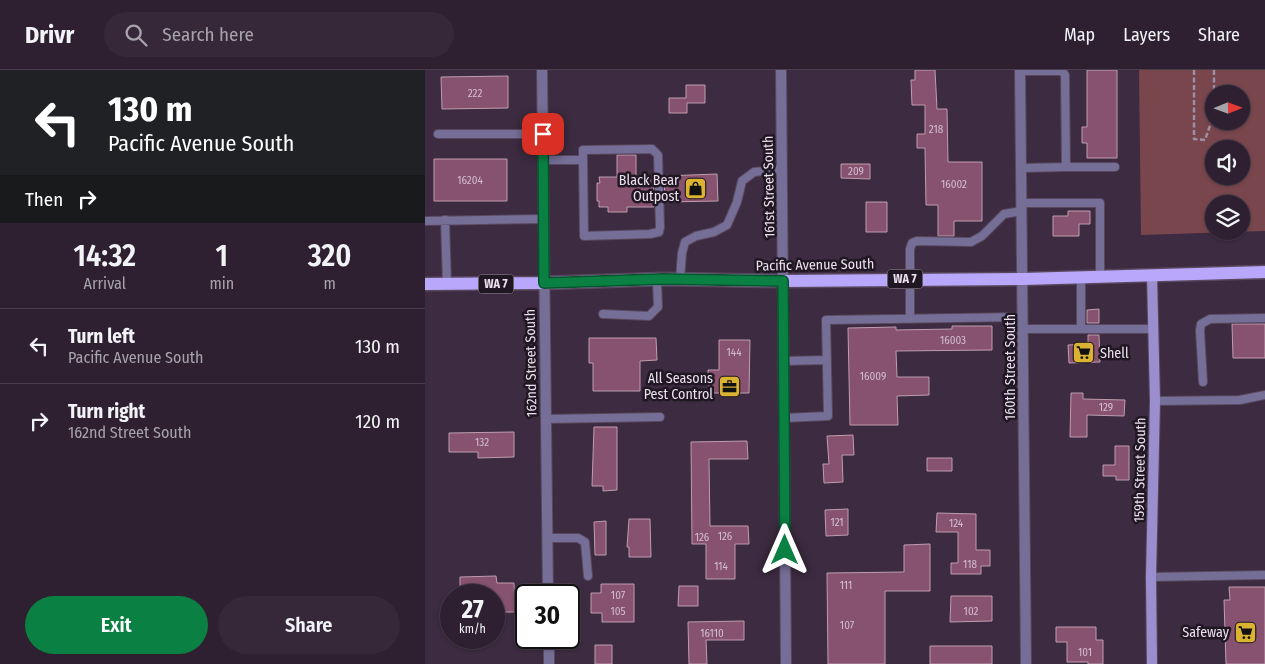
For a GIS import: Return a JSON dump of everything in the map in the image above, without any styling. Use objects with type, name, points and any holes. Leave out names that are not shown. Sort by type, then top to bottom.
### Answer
[{"type":"main road","name":"Pacific Avenue South","points":[[425,284],[657,280],[1023,279],[1265,272]]},
{"type":"street","name":"162nd Street South","points":[[542,70],[548,584]]},
{"type":"street","name":"161st Street South","points":[[781,70],[786,664]]},
{"type":"street","name":"160th Street South","points":[[1020,70],[1026,664]]},
{"type":"street","name":"159th Street South","points":[[1152,276],[1155,401],[1151,577],[1152,664]]},
{"type":"street","points":[[549,649],[549,664]]},
{"type":"lane","points":[[1020,70],[1062,71],[1065,75],[1066,167]]},
{"type":"lane","points":[[438,134],[543,134]]},
{"type":"lane","points":[[653,149],[658,155],[659,232],[650,234],[584,236],[583,160],[583,150],[653,149]]},
{"type":"lane","points":[[543,160],[583,160]]},
{"type":"lane","points":[[1021,168],[1115,167]]},
{"type":"lane","points":[[680,280],[682,253],[685,242],[696,236],[714,232],[727,225],[737,202],[742,180],[754,172],[782,169]]},
{"type":"lane","points":[[910,319],[910,249],[912,243],[917,241],[971,242],[982,236],[1004,214],[1022,207],[1100,203],[1099,277]]},
{"type":"lane","points":[[425,221],[544,219]]},
{"type":"lane","points":[[445,220],[447,284]]},
{"type":"lane","points":[[1081,278],[1081,329]]},
{"type":"lane","points":[[603,314],[649,316],[658,307],[657,280]]},
{"type":"lane","points":[[784,418],[828,416],[826,320],[1023,317]]},
{"type":"lane","points":[[1203,382],[1201,324],[1210,319],[1265,318]]},
{"type":"lane","points":[[1023,329],[1153,329]]},
{"type":"lane","points":[[784,361],[827,360]]},
{"type":"lane","points":[[1155,401],[1240,400],[1265,395]]},
{"type":"lane","points":[[546,419],[660,416]]},
{"type":"lane","points":[[547,538],[578,538],[585,542],[587,547],[588,576]]},
{"type":"lane","points":[[1151,577],[1265,575]]},
{"type":"path","points":[[1194,70],[1194,138],[1205,140],[1208,130]]},
{"type":"path","points":[[1214,70],[1214,85]]},
{"type":"shaded area","points":[[1139,70],[1265,70],[1265,231],[1250,231],[1250,195],[1205,195],[1205,233],[1141,235]]},
{"type":"building","points":[[915,70],[935,70],[937,109],[947,109],[948,162],[982,162],[982,221],[954,221],[954,236],[938,236],[938,205],[926,205],[925,148],[917,148],[917,134],[925,134],[925,105],[912,105],[911,80],[915,80]]},
{"type":"building","points":[[1087,70],[1117,70],[1117,158],[1087,158],[1087,143],[1082,143],[1082,127],[1087,127]]},
{"type":"building","points":[[508,76],[508,108],[442,109],[441,77]]},
{"type":"building","points":[[686,85],[705,85],[705,103],[687,103],[687,113],[669,113],[669,98],[686,98]]},
{"type":"building","points":[[617,155],[636,155],[636,177],[653,176],[654,207],[627,207],[627,212],[608,212],[608,207],[599,207],[597,183],[600,183],[599,177],[617,177]]},
{"type":"building","points":[[434,159],[507,159],[507,201],[434,201]]},
{"type":"building","points":[[841,164],[870,164],[870,179],[841,178]]},
{"type":"building","name":"Black Bear Outpost","points":[[717,174],[718,201],[665,202],[664,176]]},
{"type":"building","points":[[866,202],[887,202],[887,232],[866,232]]},
{"type":"building","points":[[1068,211],[1090,211],[1090,224],[1079,224],[1079,236],[1053,236],[1053,216],[1068,216]]},
{"type":"building","points":[[1099,309],[1099,323],[1087,323],[1087,310]]},
{"type":"building","points":[[1232,324],[1265,324],[1265,358],[1233,358]]},
{"type":"building","points":[[952,326],[992,326],[992,350],[896,351],[897,377],[929,377],[929,395],[897,396],[898,425],[850,425],[848,328],[896,327],[896,330],[952,329]]},
{"type":"building","name":"Shell","points":[[1088,335],[1099,335],[1100,362],[1069,363],[1068,345],[1088,344]]},
{"type":"building","points":[[589,338],[656,338],[657,360],[640,361],[640,391],[593,391],[593,363],[589,363]]},
{"type":"building","points":[[719,340],[750,340],[749,393],[709,393],[708,370],[719,370]]},
{"type":"building","points":[[1071,393],[1083,393],[1083,399],[1125,400],[1124,416],[1087,415],[1087,437],[1070,437]]},
{"type":"building","points":[[594,427],[617,427],[617,490],[603,491],[603,486],[592,486]]},
{"type":"building","points":[[514,432],[514,457],[478,458],[478,452],[449,452],[449,433]]},
{"type":"building","points":[[853,435],[854,455],[842,455],[843,482],[824,483],[823,464],[829,464],[827,436]]},
{"type":"building","points":[[747,441],[748,459],[709,459],[710,526],[748,526],[749,544],[735,544],[735,579],[706,579],[706,544],[692,544],[691,442]]},
{"type":"building","points":[[1115,446],[1129,446],[1129,480],[1116,480],[1116,476],[1103,476],[1103,465],[1115,465]]},
{"type":"building","points":[[927,458],[952,458],[952,471],[927,471]]},
{"type":"building","points":[[848,509],[848,535],[826,536],[825,510]]},
{"type":"building","points":[[937,513],[976,514],[976,550],[990,550],[990,566],[981,566],[981,574],[951,574],[951,563],[958,563],[958,532],[936,532]]},
{"type":"building","points":[[629,519],[650,519],[651,557],[629,557],[629,547],[627,547]]},
{"type":"building","points":[[606,521],[606,555],[595,555],[594,522]]},
{"type":"building","points":[[930,544],[930,591],[885,591],[885,664],[828,664],[827,573],[904,572],[904,545]]},
{"type":"building","points":[[496,576],[497,583],[514,583],[515,612],[505,612],[505,584],[460,584],[460,577]]},
{"type":"building","points":[[601,584],[634,584],[634,622],[602,622],[602,613],[591,613],[591,593],[601,593]]},
{"type":"building","points":[[679,586],[698,586],[698,606],[678,606]]},
{"type":"building","name":"Safeway","points":[[1229,587],[1265,587],[1265,664],[1226,664],[1224,600],[1230,600]]},
{"type":"building","points":[[951,596],[992,596],[992,621],[950,622]]},
{"type":"building","points":[[744,621],[744,640],[706,640],[707,664],[689,664],[688,622]]},
{"type":"building","points":[[1056,627],[1096,627],[1096,640],[1103,640],[1103,664],[1067,662],[1067,642],[1056,642]]},
{"type":"building","points":[[595,645],[612,645],[612,664],[595,664]]},
{"type":"building","points":[[930,646],[992,646],[992,664],[930,664]]},
{"type":"place","name":"Black Bear Outpost","points":[[695,188]]},
{"type":"place","name":"Shell","points":[[1084,353]]},
{"type":"place","name":"All Seasons Pest Control","points":[[729,386]]},
{"type":"place","name":"Safeway","points":[[1245,632]]},
{"type":"route","points":[[543,134],[544,283],[663,279],[783,281],[785,550]]}]
